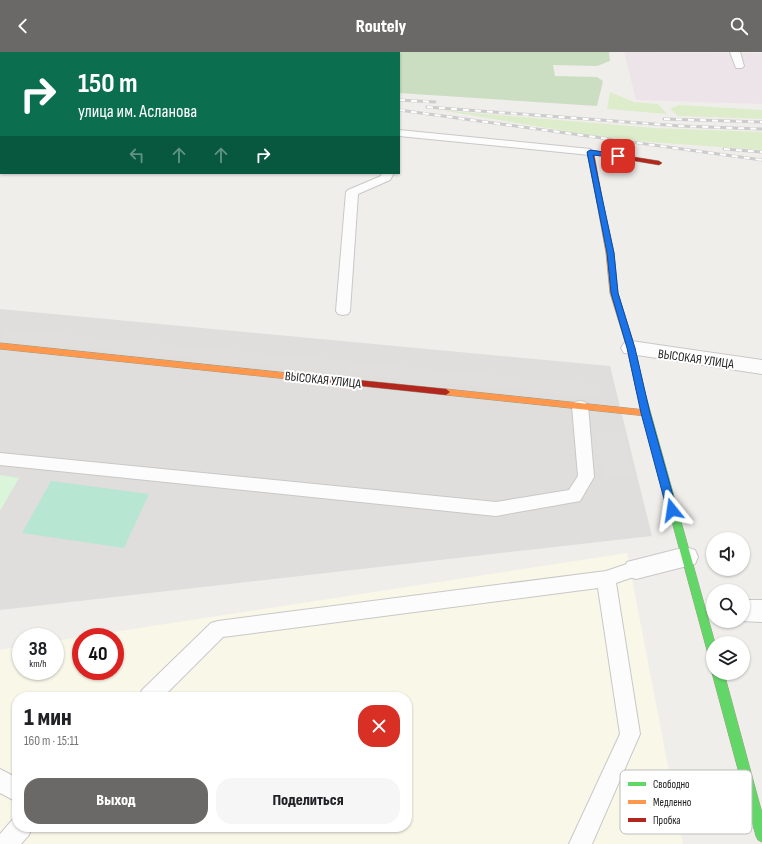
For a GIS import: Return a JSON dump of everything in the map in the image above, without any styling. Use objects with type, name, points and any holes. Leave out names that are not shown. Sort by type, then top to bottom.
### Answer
[{"type":"street","points":[[659,163],[590,152],[610,253],[614,293],[631,348],[646,413],[686,556],[706,607]]},
{"type":"street","name":"ВЫСОКАЯ УЛИЦА","points":[[0,346],[646,413]]},
{"type":"street","name":"ВЫСОКАЯ УЛИЦА","points":[[631,348],[762,367]]},
{"type":"street","points":[[636,568],[686,556]]},
{"type":"street","points":[[750,611],[762,611]]},
{"type":"street","points":[[720,680],[744,770]]},
{"type":"street","points":[[752,799],[762,836]]},
{"type":"lane","points":[[735,52],[739,66]]},
{"type":"lane","points":[[400,136],[590,152]]},
{"type":"lane","points":[[343,312],[352,192],[386,178],[388,174]]},
{"type":"lane","points":[[0,459],[496,509],[574,496],[586,477],[580,406]]},
{"type":"lane","points":[[154,692],[218,629],[606,579],[636,568]]},
{"type":"lane","points":[[580,844],[630,734],[606,579]]},
{"type":"lane","points":[[0,780],[12,788]]},
{"type":"lane","points":[[6,844],[17,832]]},
{"type":"shaded area","points":[[624,52],[762,53],[762,104],[636,100]]},
{"type":"shaded area","points":[[0,309],[610,366],[652,536],[0,610]]},
{"type":"shaded area","points":[[6,329],[600,385],[600,398],[0,340]]},
{"type":"shaded area","points":[[595,433],[624,433],[634,478],[604,477]]},
{"type":"shaded area","points":[[627,553],[669,770],[620,770],[620,834],[681,834],[683,844],[0,844],[0,650],[12,648],[12,680],[64,680],[64,640],[72,638],[72,680],[124,680],[124,630]]},
{"type":"green space","points":[[400,52],[609,52],[610,61],[597,66],[553,65],[555,76],[597,77],[603,81],[597,106],[400,93]]},
{"type":"green space","points":[[610,92],[634,102],[658,104],[667,114],[607,109]]},
{"type":"green space","points":[[679,105],[762,110],[762,119],[678,116],[670,109]]},
{"type":"green space","points":[[440,110],[654,128],[762,132],[762,150],[601,137]]},
{"type":"green space","points":[[0,475],[19,478],[0,511]]},
{"type":"green space","points":[[51,481],[149,494],[124,548],[22,533]]},
{"type":"railway","points":[[400,100],[435,102]]},
{"type":"railway","points":[[427,107],[680,126],[762,129]]},
{"type":"railway","points":[[400,110],[762,160]]},
{"type":"railway","points":[[664,119],[762,122]]},
{"type":"railway","points":[[724,149],[762,152]]},
{"type":"traffic: fast","points":[[640,389],[708,636]]},
{"type":"traffic: fast","points":[[720,680],[744,770]]},
{"type":"traffic: fast","points":[[752,799],[762,836]]},
{"type":"traffic: slow","points":[[600,203],[610,253],[614,293],[631,348],[640,389]]},
{"type":"traffic: slow","points":[[0,346],[317,379]]},
{"type":"traffic: slow","points":[[446,392],[646,413]]},
{"type":"traffic: jam","points":[[600,203],[590,152],[659,163]]},
{"type":"traffic: jam","points":[[317,379],[446,392]]},
{"type":"route","points":[[618,156],[590,152],[610,253],[614,293],[631,348],[646,413],[672,510]]}]
